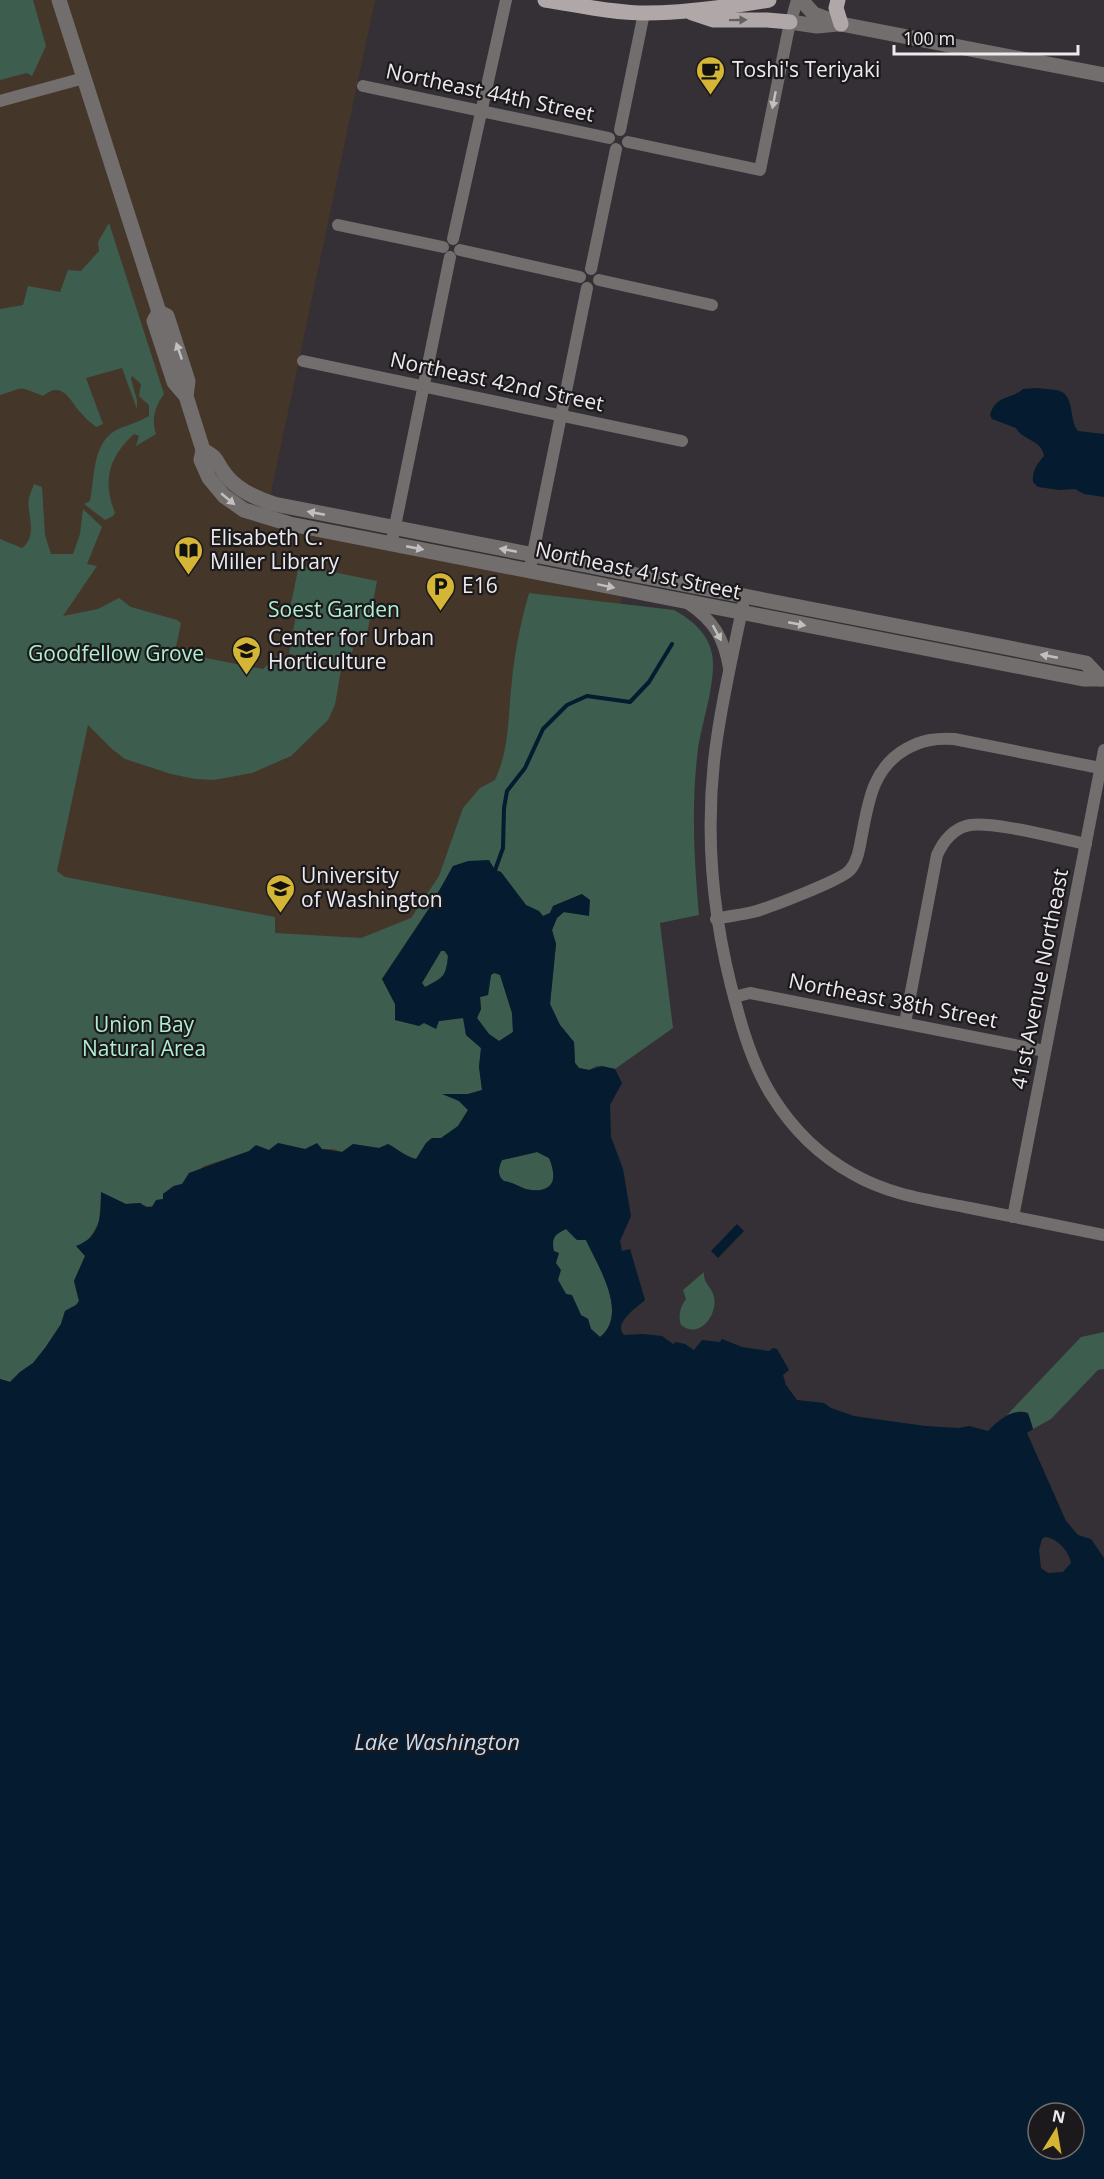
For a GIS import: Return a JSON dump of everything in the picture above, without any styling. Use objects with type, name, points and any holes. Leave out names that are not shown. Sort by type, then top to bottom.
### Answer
[{"type":"main road","points":[[545,0],[644,13],[723,8],[769,0]]},
{"type":"main road","points":[[838,0],[836,8],[841,24]]},
{"type":"main road","points":[[686,11],[713,20],[790,22]]},
{"type":"street","name":"Northeast 41st Street","points":[[59,0],[159,312],[154,321],[174,382],[186,396],[203,450],[216,458],[231,482],[261,500],[393,536],[531,563],[745,596],[1086,663],[1102,679]]},
{"type":"street","points":[[393,536],[451,248],[506,0]]},
{"type":"street","points":[[628,142],[760,170],[790,22],[797,0]]},
{"type":"street","points":[[801,0],[814,14],[841,24],[1104,75]]},
{"type":"street","points":[[620,130],[644,13]]},
{"type":"street","points":[[790,22],[817,26],[841,24]]},
{"type":"street","points":[[0,101],[84,78]]},
{"type":"street","name":"Northeast 44th Street","points":[[363,86],[609,138]]},
{"type":"street","points":[[620,130],[627,134],[628,142],[624,148],[616,149],[610,144],[609,138],[613,132],[620,130]]},
{"type":"street","points":[[591,269],[616,149]]},
{"type":"street","points":[[339,225],[580,276]]},
{"type":"street","points":[[591,269],[598,274],[599,280],[595,286],[587,288],[581,284],[580,276],[583,270],[591,269]]},
{"type":"street","points":[[599,280],[712,305]]},
{"type":"street","points":[[531,563],[587,288]]},
{"type":"street","name":"Northeast 42nd Street","points":[[303,360],[682,441]]},
{"type":"street","name":"Northeast 41st Street","points":[[531,563],[741,614],[1083,679],[1102,679]]},
{"type":"street","points":[[745,596],[714,761],[711,865],[716,919],[734,997],[746,1042],[771,1095],[786,1116],[819,1151],[854,1175],[895,1192],[1104,1235]]},
{"type":"street","points":[[685,602],[705,615],[712,625],[727,655],[730,675]]},
{"type":"street","points":[[716,919],[754,912],[834,881],[850,871],[859,851],[870,794],[877,777],[899,753],[924,740],[954,739],[1100,768]]},
{"type":"street","name":"41st Avenue Northeast","points":[[1013,1217],[1104,750]]},
{"type":"street","points":[[904,1023],[937,855],[954,832],[963,826],[983,823],[1086,844]]},
{"type":"street","name":"Northeast 38th Street","points":[[734,997],[750,993],[1045,1050]]},
{"type":"shaded area","name":"University of Washington","points":[[0,0],[375,0],[265,521],[622,596],[484,1304],[0,1372]]},
{"type":"green space","points":[[0,0],[33,0],[46,46],[32,76],[27,73],[0,80]]},
{"type":"green space","points":[[109,223],[164,394],[155,413],[156,434],[136,446],[139,436],[134,434],[114,460],[110,470],[109,490],[115,513],[105,520],[84,504],[90,501],[96,460],[103,442],[118,429],[149,416],[149,405],[139,396],[141,384],[132,376],[137,409],[122,368],[86,378],[103,424],[96,427],[65,393],[60,391],[55,390],[43,396],[21,389],[0,395],[0,309],[23,305],[28,286],[60,292],[68,270],[81,271],[99,251],[98,242]]},
{"type":"green space","name":"Union Bay Natural Area","points":[[34,484],[42,487],[45,535],[51,554],[73,554],[80,534],[83,509],[102,527],[87,564],[97,566],[63,616],[98,609],[119,598],[131,607],[181,623],[175,652],[263,669],[277,656],[341,669],[335,705],[328,720],[291,756],[252,773],[214,780],[171,774],[125,759],[88,725],[57,871],[65,877],[275,917],[275,933],[361,938],[411,918],[439,876],[463,808],[480,788],[495,780],[500,768],[508,731],[517,647],[529,593],[674,610],[687,618],[703,633],[710,646],[713,664],[711,688],[698,749],[694,791],[699,915],[660,923],[673,1028],[615,1069],[597,1066],[589,1070],[579,1068],[575,1063],[574,1042],[560,1025],[550,1004],[556,944],[552,930],[557,918],[563,912],[588,915],[582,894],[553,906],[550,913],[543,916],[526,905],[501,872],[453,866],[430,907],[382,979],[395,1004],[395,1020],[424,1023],[464,1018],[466,1035],[481,1048],[479,1067],[482,1090],[468,1094],[444,1094],[459,1101],[468,1110],[458,1126],[441,1139],[432,1138],[426,1143],[417,1159],[388,1144],[379,1148],[353,1144],[342,1152],[333,1149],[305,1149],[278,1143],[269,1150],[250,1151],[204,1166],[182,1184],[173,1186],[163,1194],[163,1199],[152,1206],[140,1203],[126,1204],[101,1193],[99,1222],[82,1252],[85,1256],[74,1281],[79,1301],[65,1311],[61,1324],[33,1363],[10,1382],[0,1379],[0,539],[22,548],[27,542],[31,530],[29,498]]},
{"type":"green space","name":"Soest Garden","points":[[299,565],[377,581],[365,645],[354,643],[349,667],[289,654],[296,615],[289,613]]},
{"type":"green space","points":[[441,951],[448,956],[445,972],[443,976],[425,987],[422,983]]},
{"type":"green space","points":[[497,972],[500,974],[512,1013],[513,1032],[499,1041],[489,1034],[477,1018],[481,1009],[480,997],[488,995],[491,975]]},
{"type":"green space","points":[[537,1152],[549,1158],[555,1172],[555,1177],[548,1187],[536,1190],[527,1189],[503,1182],[499,1171],[502,1160]]},
{"type":"green space","points":[[566,1229],[576,1239],[586,1240],[608,1290],[612,1316],[608,1327],[600,1337],[591,1329],[588,1319],[581,1315],[572,1296],[566,1294],[558,1280],[552,1242],[556,1234]]},
{"type":"green space","points":[[704,1272],[714,1297],[713,1311],[706,1323],[694,1329],[688,1329],[681,1325],[680,1318],[681,1308],[686,1299],[683,1290]]},
{"type":"green space","points":[[1104,1332],[1104,1369],[1098,1370],[1051,1419],[1033,1429],[1030,1419],[1024,1412],[1007,1415],[1081,1337]]},
{"type":"water","points":[[1023,389],[1056,390],[1066,396],[1078,431],[1104,434],[1104,497],[1084,494],[1075,489],[1059,490],[1038,487],[1033,482],[1033,474],[1044,456],[1040,447],[1016,428],[992,419],[990,415],[1000,400]]},
{"type":"water","name":"Lake Washington","points":[[489,860],[526,905],[539,911],[543,916],[550,913],[553,906],[582,894],[590,900],[589,916],[564,912],[557,918],[552,930],[556,944],[550,1004],[560,1025],[574,1042],[575,1063],[579,1068],[589,1070],[602,1066],[615,1069],[622,1083],[610,1105],[611,1137],[623,1169],[631,1216],[620,1241],[622,1251],[630,1249],[645,1300],[623,1321],[621,1330],[624,1335],[662,1336],[673,1344],[676,1342],[685,1344],[694,1350],[702,1340],[720,1342],[722,1339],[742,1347],[769,1351],[773,1348],[777,1349],[789,1370],[783,1375],[786,1385],[797,1400],[824,1403],[831,1408],[854,1416],[925,1426],[959,1428],[969,1426],[988,1431],[1001,1419],[1011,1414],[1028,1413],[1033,1429],[1027,1433],[1066,1521],[1078,1535],[1091,1539],[1104,1558],[1104,2179],[0,2179],[0,1379],[10,1382],[33,1363],[61,1324],[65,1311],[79,1301],[74,1281],[85,1256],[76,1246],[90,1237],[98,1225],[101,1192],[126,1204],[140,1203],[146,1207],[152,1207],[156,1200],[163,1199],[163,1194],[174,1186],[182,1184],[189,1173],[249,1151],[256,1145],[269,1150],[278,1143],[305,1149],[317,1143],[322,1149],[342,1152],[353,1144],[379,1148],[388,1144],[416,1159],[432,1138],[441,1138],[458,1126],[468,1110],[459,1101],[442,1094],[468,1094],[482,1090],[479,1067],[481,1048],[466,1035],[463,1018],[439,1021],[436,1029],[424,1023],[419,1026],[395,1020],[395,1004],[382,979],[430,907],[453,866],[468,861]],"holes":[[[441,951],[445,951],[448,956],[445,973],[425,987],[422,983]],[[494,973],[500,975],[512,1013],[513,1032],[499,1041],[489,1034],[477,1018],[481,1009],[480,997],[488,995],[491,975]],[[537,1152],[549,1158],[553,1171],[552,1182],[546,1189],[531,1190],[504,1181],[499,1172],[502,1160]],[[566,1229],[577,1240],[586,1240],[608,1290],[612,1316],[608,1327],[600,1337],[591,1329],[588,1319],[581,1315],[572,1295],[566,1294],[558,1280],[561,1270],[556,1263],[559,1253],[554,1251],[553,1243],[555,1237]],[[1045,1537],[1054,1540],[1068,1554],[1071,1563],[1063,1572],[1048,1573],[1041,1568],[1039,1550],[1042,1539]]]},
{"type":"water","points":[[737,1224],[744,1231],[718,1258],[711,1251]]},
{"type":"waterway","points":[[494,873],[503,848],[504,808],[507,791],[525,768],[543,729],[567,705],[587,696],[630,702],[649,682],[672,644]]},
{"type":"place","name":"Toshi's Teriyaki","points":[[711,96]]},
{"type":"place","name":"Elisabeth C. Miller Library","points":[[189,576]]},
{"type":"place","name":"E16","points":[[441,612]]},
{"type":"place","name":"Center for Urban Horticulture","points":[[247,676]]},
{"type":"place","name":"University of Washington","points":[[280,914]]},
{"type":"park label","name":"Goodfellow Grove","points":[[116,654]]}]
